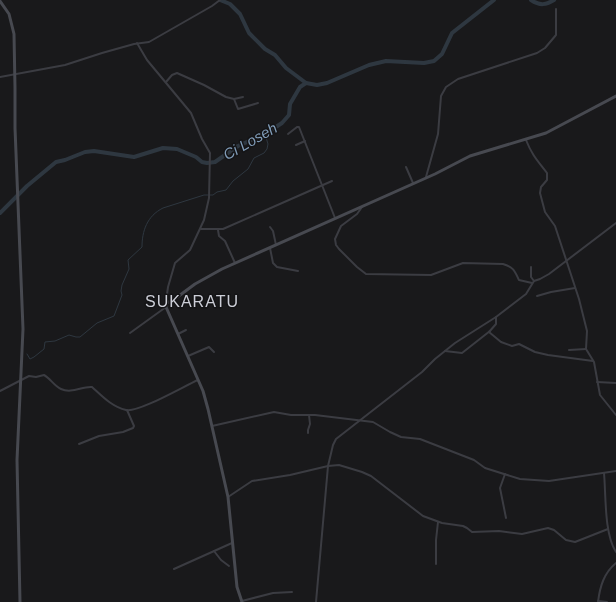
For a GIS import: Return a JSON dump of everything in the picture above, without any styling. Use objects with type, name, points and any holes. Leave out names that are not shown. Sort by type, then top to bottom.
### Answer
[{"type":"street","points":[[0,77],[65,65],[137,43],[149,42],[220,0]]},
{"type":"street","points":[[0,1],[9,14],[14,34],[14,128],[18,190],[23,329],[17,460],[20,602]]},
{"type":"street","points":[[426,177],[438,134],[441,96],[446,87],[458,79],[543,50],[556,35],[556,9]]},
{"type":"street","points":[[137,43],[147,60],[191,113],[202,139],[210,151],[211,162],[209,196],[204,220],[190,250],[183,254],[174,264],[168,288],[166,305],[203,391],[212,426],[228,497],[237,587],[241,602],[273,593],[292,592]]},
{"type":"street","points":[[166,82],[173,74],[177,73],[226,97],[234,99],[243,97]]},
{"type":"street","points":[[130,332],[208,276],[478,153],[546,133],[616,96]]},
{"type":"street","points":[[234,99],[238,109],[258,103]]},
{"type":"street","points":[[288,134],[298,126],[335,218]]},
{"type":"street","points":[[526,140],[530,151],[547,173],[547,180],[541,186],[540,193],[546,212],[555,226],[567,260],[587,331],[586,349],[596,371],[600,395],[616,415]]},
{"type":"street","points":[[296,145],[305,141]]},
{"type":"street","points":[[406,167],[412,183]]},
{"type":"street","points":[[201,229],[218,230],[233,226],[332,181]]},
{"type":"street","points":[[362,206],[360,211],[341,226],[335,239],[338,249],[364,273],[431,275],[463,263],[503,264],[514,269],[518,279],[532,284]]},
{"type":"street","points":[[316,602],[328,466],[336,439],[422,372],[445,351],[468,334],[496,317],[526,294],[534,281],[549,274],[616,223]]},
{"type":"street","points":[[270,227],[273,231],[276,245]]},
{"type":"street","points":[[218,230],[219,236],[225,241],[236,263]]},
{"type":"street","points":[[270,248],[273,263],[277,267],[298,271]]},
{"type":"street","points":[[531,267],[531,277],[534,281]]},
{"type":"street","points":[[537,296],[575,288]]},
{"type":"street","points":[[445,351],[462,353],[490,331],[496,324],[496,317]]},
{"type":"street","points":[[178,334],[186,330]]},
{"type":"street","points":[[490,331],[490,334],[498,340],[512,346],[519,344],[535,352],[592,361]]},
{"type":"street","points":[[188,356],[209,347],[214,352]]},
{"type":"street","points":[[569,350],[586,349]]},
{"type":"street","points":[[0,391],[30,376],[36,377],[44,375],[61,389],[76,390],[91,387],[110,402],[127,410],[146,405],[198,380]]},
{"type":"street","points":[[597,382],[616,382]]},
{"type":"street","points":[[79,444],[99,436],[123,432],[133,428],[134,426],[127,410]]},
{"type":"street","points":[[212,426],[270,412],[360,420],[374,422],[401,437],[420,439],[474,460],[485,468],[520,480],[549,481],[616,471]]},
{"type":"street","points":[[308,433],[310,424],[309,415]]},
{"type":"street","points":[[228,497],[252,481],[339,465],[371,476],[423,516],[438,522],[463,526],[474,533],[499,531],[522,534],[548,528],[554,530],[563,538],[572,542],[580,542],[608,528]]},
{"type":"street","points":[[604,473],[608,528],[611,544],[616,552]]},
{"type":"street","points":[[506,474],[500,488],[506,518]]},
{"type":"street","points":[[436,564],[438,522]]},
{"type":"street","points":[[174,569],[232,543]]},
{"type":"street","points":[[214,551],[221,560],[229,566]]},
{"type":"street","points":[[607,602],[598,601],[599,590],[608,570],[616,563]]},
{"type":"waterway","points":[[220,0],[230,4],[240,14],[249,33],[265,49],[275,55],[286,68],[306,83]]},
{"type":"waterway","name":"Ci Loseh","points":[[0,213],[27,186],[56,162],[85,152],[94,151],[134,157],[163,148],[177,149],[196,157],[202,162],[215,162],[238,146],[265,134],[282,123],[289,115],[290,104],[300,87],[306,83],[317,85],[327,83],[369,65],[386,61],[424,63],[434,61],[442,54],[452,33],[494,0]]},
{"type":"waterway","name":"Ci Loseh","points":[[531,0],[543,4],[554,0]]},
{"type":"waterway","points":[[27,354],[30,359],[44,349],[45,342],[55,341],[69,335],[80,337],[97,323],[114,316],[122,295],[122,285],[129,269],[128,260],[142,247],[146,224],[153,215],[163,208],[204,195],[213,195],[217,192],[226,190],[233,181],[248,169],[254,158],[264,153],[267,149],[268,144],[265,134]]},
{"type":"district","name":"SUKARATU","points":[[192,301]]}]
